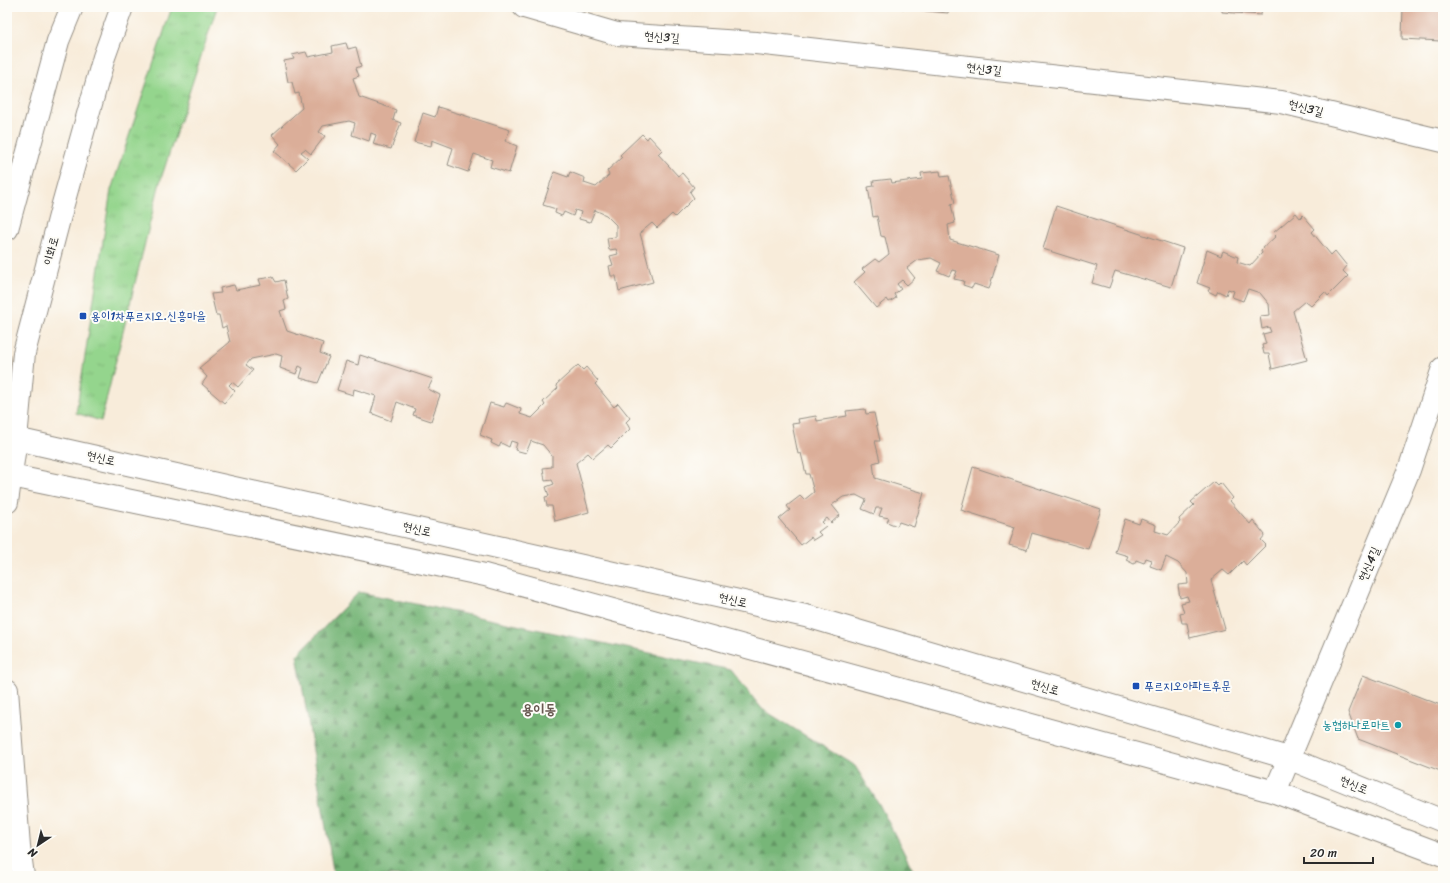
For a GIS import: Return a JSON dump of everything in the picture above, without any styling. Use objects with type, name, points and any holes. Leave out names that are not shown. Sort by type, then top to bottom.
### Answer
[{"type":"street","points":[[7,230],[58,41],[72,7]]},
{"type":"street","name":"이화로","points":[[7,502],[12,438],[24,353],[104,57],[122,7]]},
{"type":"street","name":"현신3길","points":[[524,7],[617,34],[756,43],[1281,102],[1443,141]]},
{"type":"street","name":"현신4길","points":[[1275,792],[1409,470],[1443,368]]},
{"type":"street","name":"현신로","points":[[12,438],[810,617],[1288,758],[1443,821]]},
{"type":"street","points":[[9,475],[485,574],[1275,792],[1443,855]]},
{"type":"street","points":[[7,690],[19,846],[23,876]]},
{"type":"green space","points":[[172,7],[217,7],[160,182],[101,421],[76,413],[111,190]]},
{"type":"green space","points":[[359,592],[731,670],[762,709],[855,766],[879,804],[916,876],[334,876],[297,655]]},
{"type":"building","points":[[896,7],[949,7],[948,13]]},
{"type":"building","points":[[1222,7],[1262,7],[1261,15],[1222,12]]},
{"type":"building","points":[[1403,7],[1443,7],[1441,41],[1402,39]]},
{"type":"building","points":[[346,43],[348,49],[356,47],[361,66],[356,68],[359,76],[353,78],[359,97],[396,110],[393,120],[401,123],[391,149],[373,144],[376,135],[371,133],[369,141],[352,135],[355,123],[349,121],[323,126],[319,132],[325,136],[311,154],[305,149],[301,152],[308,158],[296,170],[274,151],[280,144],[272,135],[302,108],[299,93],[295,94],[292,82],[288,82],[284,61],[294,59],[292,55],[306,52],[308,57],[333,52],[332,46]]},
{"type":"building","points":[[438,107],[510,130],[505,141],[517,146],[509,173],[490,167],[492,160],[474,154],[468,172],[448,165],[453,148],[432,140],[431,146],[414,142],[423,113],[435,117]]},
{"type":"building","points":[[642,134],[647,139],[649,136],[662,150],[658,154],[678,176],[682,173],[694,187],[690,192],[694,198],[675,217],[672,214],[657,228],[652,223],[640,233],[653,282],[619,291],[616,276],[611,276],[609,266],[613,265],[610,256],[618,254],[616,249],[609,250],[607,238],[616,237],[616,225],[606,215],[595,210],[590,222],[579,219],[581,212],[575,210],[573,216],[564,212],[562,216],[555,213],[556,209],[543,205],[554,172],[568,177],[570,172],[585,178],[584,183],[596,187],[609,175],[607,171],[622,157],[620,155]]},
{"type":"building","points":[[940,171],[941,177],[949,176],[955,203],[951,204],[955,223],[948,225],[950,240],[999,255],[989,289],[974,284],[972,288],[963,285],[964,281],[954,279],[957,271],[952,270],[949,276],[937,271],[941,263],[931,258],[918,260],[907,268],[915,278],[907,285],[902,280],[897,284],[901,289],[894,294],[896,298],[889,302],[887,299],[876,308],[854,282],[865,272],[862,269],[875,259],[879,262],[889,254],[885,237],[881,236],[877,216],[873,217],[868,187],[874,186],[873,181],[891,179],[892,183],[922,179],[921,173]]},
{"type":"building","points":[[1056,206],[1183,248],[1171,287],[1115,271],[1109,288],[1092,283],[1097,266],[1043,249]]},
{"type":"building","points":[[1296,213],[1300,218],[1303,215],[1315,229],[1312,232],[1331,255],[1335,251],[1347,266],[1343,271],[1348,276],[1328,296],[1325,292],[1311,306],[1305,301],[1293,311],[1307,360],[1272,369],[1269,354],[1264,354],[1262,345],[1266,344],[1263,334],[1271,332],[1269,327],[1262,329],[1260,316],[1270,315],[1269,304],[1260,293],[1248,289],[1243,301],[1232,297],[1234,291],[1228,289],[1226,295],[1218,291],[1216,295],[1208,291],[1210,288],[1197,283],[1207,250],[1221,256],[1223,251],[1238,257],[1237,262],[1250,266],[1262,253],[1261,250],[1276,236],[1273,233]]},
{"type":"building","points":[[273,277],[276,282],[284,280],[288,299],[284,301],[286,309],[280,311],[287,331],[323,343],[320,353],[329,357],[318,383],[300,378],[303,368],[299,366],[296,374],[280,368],[282,356],[276,354],[251,359],[246,365],[253,370],[238,387],[232,382],[229,385],[235,391],[224,403],[202,384],[207,377],[199,368],[230,342],[226,326],[222,328],[219,315],[216,315],[211,294],[221,293],[220,288],[234,285],[236,290],[261,285],[259,279]]},
{"type":"building","points":[[360,355],[433,379],[428,389],[440,395],[431,421],[413,415],[415,409],[397,402],[391,421],[371,413],[376,396],[354,389],[353,395],[337,390],[346,361],[358,365]]},
{"type":"building","points":[[578,365],[583,370],[586,367],[598,381],[595,384],[614,407],[618,403],[630,418],[626,422],[630,429],[611,448],[608,445],[593,458],[588,453],[576,463],[589,512],[555,521],[552,506],[547,506],[545,497],[549,496],[546,487],[554,484],[552,480],[545,481],[543,468],[552,467],[552,456],[543,445],[531,441],[526,453],[515,450],[517,443],[511,441],[509,447],[501,443],[499,447],[491,443],[492,440],[480,435],[490,403],[504,407],[506,403],[521,409],[520,414],[532,418],[545,405],[543,402],[558,388],[556,385]]},
{"type":"building","points":[[865,409],[866,414],[874,413],[880,441],[875,441],[880,461],[873,463],[875,478],[924,493],[914,527],[899,522],[897,526],[887,522],[889,518],[879,516],[882,508],[876,508],[874,514],[862,509],[866,500],[856,495],[843,497],[832,505],[840,515],[831,523],[827,518],[822,522],[826,526],[818,532],[821,535],[813,540],[811,537],[801,545],[779,519],[790,510],[787,506],[800,496],[804,500],[814,492],[809,474],[806,474],[801,453],[798,454],[792,424],[799,423],[798,419],[816,416],[817,421],[847,416],[846,411]]},
{"type":"building","points":[[973,467],[1101,509],[1088,549],[1032,533],[1027,550],[1009,545],[1015,527],[961,510]]},
{"type":"building","points":[[1214,482],[1218,486],[1221,483],[1233,498],[1230,501],[1250,524],[1253,520],[1265,535],[1261,540],[1266,545],[1246,565],[1243,561],[1229,575],[1223,570],[1211,580],[1225,629],[1190,638],[1187,623],[1182,623],[1180,614],[1184,613],[1181,603],[1189,601],[1187,596],[1180,598],[1178,585],[1188,584],[1187,573],[1178,563],[1166,557],[1161,570],[1150,566],[1152,560],[1146,558],[1144,563],[1136,560],[1134,564],[1126,560],[1128,556],[1115,552],[1125,519],[1139,524],[1141,519],[1156,525],[1155,531],[1168,535],[1180,522],[1179,519],[1194,505],[1191,502]]},
{"type":"building","name":"농협하나로마트","points":[[1363,675],[1443,706],[1443,772],[1358,739],[1348,712]]},
{"type":"place","name":"용이1차푸르지오.신흥마을","points":[[83,316]]},
{"type":"place","name":"푸르지오아파트후문","points":[[1136,686]]},
{"type":"place","name":"농협하나로마트","points":[[1398,725]]},
{"type":"district","name":"용이동","points":[[539,709]]}]
